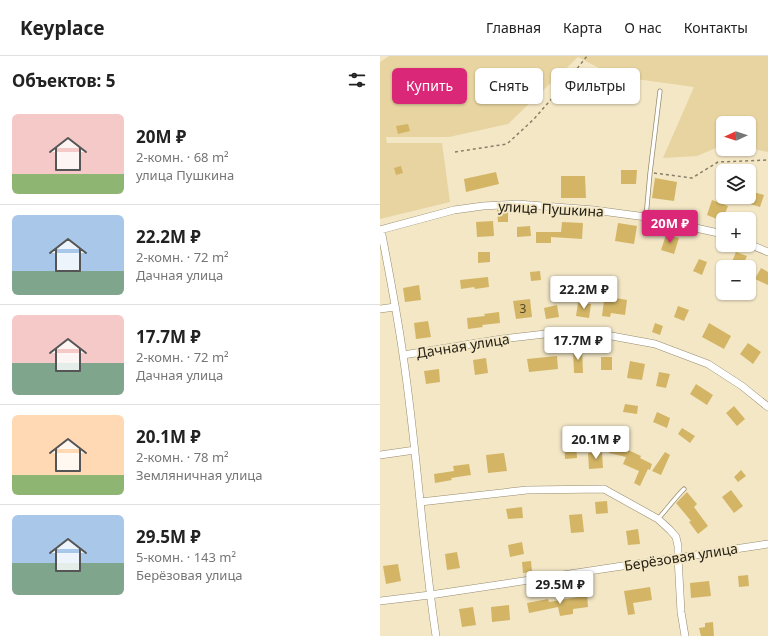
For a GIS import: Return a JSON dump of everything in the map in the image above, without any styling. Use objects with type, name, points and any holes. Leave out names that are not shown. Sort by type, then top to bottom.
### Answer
[{"type":"street","name":"улица Пушкина","points":[[380,230],[454,210],[483,206],[517,204],[594,210],[646,217],[716,232]]},
{"type":"street","points":[[380,230],[403,355],[436,636]]},
{"type":"street","points":[[756,247],[768,252]]},
{"type":"street","points":[[380,309],[395,307]]},
{"type":"street","name":"Дачная улица","points":[[403,355],[502,339],[554,333],[590,332],[655,344],[708,364],[742,386],[768,407]]},
{"type":"street","points":[[380,455],[415,450]]},
{"type":"street","points":[[420,502],[527,490],[604,489],[658,519],[676,538],[678,546],[681,612],[685,636]]},
{"type":"street","name":"Берёзовая улица","points":[[380,601],[430,595],[768,544]]},
{"type":"lane","points":[[646,217],[660,91]]},
{"type":"lane","points":[[658,519],[684,489]]},
{"type":"path","points":[[455,152],[507,144],[534,119],[587,56]]},
{"type":"path","points":[[650,173],[692,178],[718,162],[768,160]]},
{"type":"shaded area","points":[[389,56],[768,56],[768,152],[756,149],[756,116],[716,116],[716,148],[697,156],[663,158],[694,87],[640,80],[640,68],[599,68],[578,57],[567,68],[551,68],[551,83],[543,90],[543,68],[475,68],[475,104],[529,104],[508,124],[449,137],[386,137],[387,143],[442,143],[450,202],[380,219],[380,62]]},
{"type":"building","points":[[408,124],[410,131],[398,134],[396,126]]},
{"type":"building","points":[[401,166],[403,173],[396,175],[394,168]]},
{"type":"building","points":[[621,170],[637,170],[636,184],[621,184]]},
{"type":"building","points":[[496,172],[499,184],[466,192],[464,179]]},
{"type":"building","points":[[561,176],[585,176],[586,198],[561,198]]},
{"type":"building","points":[[655,178],[677,182],[674,201],[652,198]]},
{"type":"building","points":[[756,193],[764,195],[760,207],[750,204],[756,204]]},
{"type":"building","points":[[712,200],[716,202],[716,204],[728,206],[726,212],[716,212],[716,219],[707,215]]},
{"type":"building","points":[[497,210],[508,210],[508,222],[498,222]]},
{"type":"building","points":[[493,221],[494,236],[477,237],[476,222]]},
{"type":"building","points":[[562,222],[583,223],[582,239],[551,237],[551,243],[536,243],[536,232],[561,232]]},
{"type":"building","points":[[618,223],[637,226],[634,244],[615,241]]},
{"type":"building","points":[[530,226],[531,236],[517,237],[517,227]]},
{"type":"building","points":[[666,235],[679,238],[674,254],[661,250]]},
{"type":"building","points":[[478,252],[490,252],[490,262],[478,263]]},
{"type":"building","points":[[736,252],[747,256],[745,260],[733,260]]},
{"type":"building","points":[[699,259],[707,262],[702,275],[693,271]]},
{"type":"building","points":[[761,268],[768,272],[768,285],[756,279]]},
{"type":"building","points":[[540,271],[541,280],[531,281],[530,272]]},
{"type":"building","points":[[488,277],[489,287],[461,289],[460,280]]},
{"type":"building","points":[[419,285],[421,300],[405,302],[403,288]]},
{"type":"building","points":[[616,298],[627,300],[625,315],[611,313],[610,317],[602,316],[604,301],[616,302]]},
{"type":"building","points":[[530,299],[532,317],[516,319],[513,301]]},
{"type":"building","points":[[578,303],[591,304],[589,318],[576,316]]},
{"type":"building","points":[[557,305],[559,317],[546,319],[544,308]]},
{"type":"building","points":[[678,306],[689,310],[684,321],[674,317]]},
{"type":"building","points":[[499,312],[500,323],[482,325],[483,327],[468,329],[467,318],[485,316],[484,314]]},
{"type":"building","points":[[428,321],[431,337],[416,339],[414,323]]},
{"type":"building","points":[[655,323],[663,326],[660,335],[652,332]]},
{"type":"building","points":[[709,323],[731,336],[724,349],[702,337]]},
{"type":"building","points":[[748,343],[761,352],[753,364],[740,354]]},
{"type":"building","points":[[582,348],[583,373],[574,373],[573,349]]},
{"type":"building","points":[[557,356],[558,369],[529,372],[527,359]]},
{"type":"building","points":[[601,357],[612,357],[612,370],[601,370]]},
{"type":"building","points":[[486,358],[488,373],[475,375],[473,360]]},
{"type":"building","points":[[630,361],[645,364],[642,380],[627,378]]},
{"type":"building","points":[[439,369],[440,382],[426,384],[424,371]]},
{"type":"building","points":[[659,372],[670,374],[666,388],[656,386]]},
{"type":"building","points":[[696,384],[713,395],[707,405],[690,394]]},
{"type":"building","points":[[625,404],[638,406],[637,414],[623,412]]},
{"type":"building","points":[[734,406],[745,419],[737,426],[726,413]]},
{"type":"building","points":[[657,412],[670,418],[667,428],[653,422]]},
{"type":"building","points":[[682,428],[695,436],[690,443],[678,434]]},
{"type":"building","points":[[613,439],[623,442],[622,447],[641,456],[640,458],[652,464],[640,486],[634,483],[639,471],[623,464],[626,457],[609,453]]},
{"type":"building","points":[[564,443],[576,443],[577,458],[565,459]]},
{"type":"building","points":[[602,452],[603,468],[589,469],[588,453]]},
{"type":"building","points":[[665,452],[670,455],[661,475],[652,471]]},
{"type":"building","points":[[504,453],[507,471],[488,473],[486,455]]},
{"type":"building","points":[[469,464],[471,475],[451,478],[452,480],[435,483],[434,474],[454,471],[453,466]]},
{"type":"building","points":[[741,470],[746,476],[738,482],[734,477]]},
{"type":"building","points":[[731,490],[743,506],[734,513],[722,497]]},
{"type":"building","points":[[687,492],[697,504],[694,507],[708,526],[698,534],[689,522],[691,521],[676,503]]},
{"type":"building","points":[[607,501],[608,513],[596,514],[595,502]]},
{"type":"building","points":[[522,507],[523,518],[508,519],[506,509]]},
{"type":"building","points":[[582,514],[584,532],[571,533],[569,515]]},
{"type":"building","points":[[638,529],[640,544],[628,545],[626,531]]},
{"type":"building","points":[[522,542],[524,554],[510,557],[508,545]]},
{"type":"building","points":[[457,552],[460,568],[447,570],[445,554]]},
{"type":"building","points":[[531,561],[532,572],[523,573],[522,562]]},
{"type":"building","points":[[398,564],[401,581],[386,584],[383,566]]},
{"type":"building","points":[[748,575],[749,586],[739,587],[738,576]]},
{"type":"building","points":[[709,581],[711,596],[691,598],[690,583]]},
{"type":"building","points":[[650,587],[652,600],[633,603],[635,614],[628,615],[624,591]]},
{"type":"building","points":[[587,594],[588,607],[573,609],[573,614],[560,616],[558,607],[529,613],[527,603],[548,599],[549,602]]},
{"type":"building","points":[[509,605],[510,620],[492,622],[491,607]]},
{"type":"building","points":[[473,607],[476,625],[462,627],[459,609]]},
{"type":"building","points":[[713,622],[714,636],[701,636],[699,628],[705,627],[705,623]]}]
